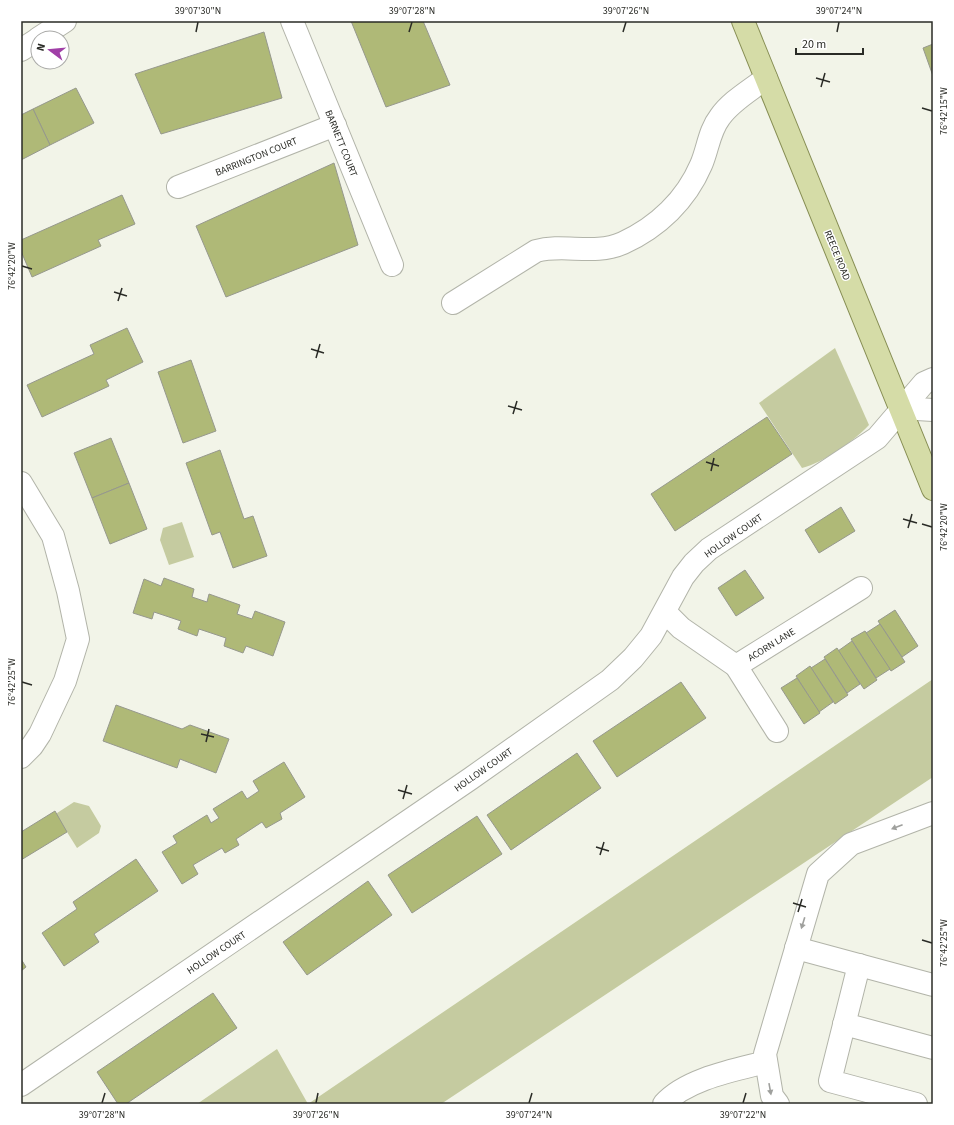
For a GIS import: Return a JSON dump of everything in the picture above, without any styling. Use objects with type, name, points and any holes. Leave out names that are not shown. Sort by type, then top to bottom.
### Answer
[{"type":"main road","name":"REECE ROAD","points":[[743,21],[933,489]]},
{"type":"street","points":[[51,30],[65,21]]},
{"type":"street","name":"BARNETT COURT","points":[[292,21],[392,265]]},
{"type":"street","points":[[21,50],[30,44]]},
{"type":"street","points":[[454,303],[536,252],[549,248],[581,250],[608,247],[623,243],[655,225],[673,209],[691,186],[701,164],[714,126],[720,116],[766,78]]},
{"type":"street","name":"BARRINGTON COURT","points":[[178,187],[335,125]]},
{"type":"street","name":"HOLLOW COURT","points":[[21,1085],[470,779],[610,680],[640,649],[665,612],[683,577],[694,563],[710,549],[877,438],[901,408],[924,383],[933,379]]},
{"type":"street","points":[[901,408],[933,410]]},
{"type":"street","points":[[21,483],[53,536],[68,591],[78,639],[65,681],[40,734],[32,746],[21,757]]},
{"type":"street","name":"ACORN LANE","points":[[665,612],[681,628],[736,666],[861,588]]},
{"type":"street","points":[[736,666],[777,731]]},
{"type":"street","points":[[778,1104],[772,1096],[765,1054],[818,874],[851,844],[933,813]]},
{"type":"street","points":[[796,948],[933,985]]},
{"type":"street","points":[[859,965],[830,1082],[916,1104]]},
{"type":"street","points":[[844,1024],[933,1048]]},
{"type":"street","points":[[664,1104],[671,1096],[712,1076],[766,1062]]},
{"type":"green space","points":[[835,348],[869,425],[838,451],[820,461],[802,468],[759,403]]},
{"type":"green space","points":[[182,522],[194,557],[169,565],[160,540],[163,528]]},
{"type":"green space","points":[[933,679],[933,777],[441,1104],[308,1104]]},
{"type":"green space","points":[[74,802],[89,806],[101,826],[99,833],[77,848],[54,815]]},
{"type":"green space","points":[[277,1049],[308,1104],[197,1104]]},
{"type":"building","points":[[351,21],[423,21],[450,85],[386,107]]},
{"type":"building","points":[[264,32],[282,98],[161,134],[135,74]]},
{"type":"building","points":[[933,44],[933,76],[923,48]]},
{"type":"building","points":[[76,88],[94,123],[50,145],[33,109]]},
{"type":"building","points":[[33,109],[50,145],[21,160],[21,115]]},
{"type":"building","points":[[334,163],[358,245],[226,297],[196,226]]},
{"type":"building","points":[[122,195],[135,224],[98,240],[101,246],[32,277],[21,251],[21,240]]},
{"type":"building","points":[[127,328],[143,362],[106,380],[109,386],[42,417],[27,385],[94,354],[90,345]]},
{"type":"building","points":[[191,360],[216,431],[183,443],[158,372]]},
{"type":"building","points":[[767,417],[792,454],[675,531],[651,494]]},
{"type":"building","points":[[111,438],[129,483],[92,498],[74,453]]},
{"type":"building","points":[[220,450],[244,519],[253,516],[267,556],[233,568],[220,532],[212,535],[186,463]]},
{"type":"building","points":[[129,483],[147,529],[110,544],[92,498]]},
{"type":"building","points":[[841,507],[855,531],[819,553],[805,530]]},
{"type":"building","points":[[745,570],[764,598],[736,616],[718,588]]},
{"type":"building","points":[[164,578],[194,589],[192,597],[207,602],[209,594],[240,605],[237,614],[252,619],[255,611],[285,622],[273,656],[246,646],[243,653],[224,646],[226,638],[199,629],[197,636],[178,629],[181,621],[154,612],[152,619],[133,613],[144,579],[161,586]]},
{"type":"building","points":[[895,610],[918,646],[902,657],[878,621]]},
{"type":"building","points":[[880,624],[905,662],[891,671],[866,633]]},
{"type":"building","points":[[865,631],[890,669],[876,678],[851,639]]},
{"type":"building","points":[[852,641],[877,680],[864,689],[838,651]]},
{"type":"building","points":[[837,648],[860,684],[847,693],[824,657]]},
{"type":"building","points":[[825,659],[848,695],[835,704],[811,668]]},
{"type":"building","points":[[810,666],[833,702],[819,712],[796,676]]},
{"type":"building","points":[[797,678],[820,713],[804,724],[781,688]]},
{"type":"building","points":[[681,682],[706,718],[617,777],[593,741]]},
{"type":"building","points":[[116,705],[182,729],[190,725],[229,739],[216,773],[180,759],[177,768],[103,741]]},
{"type":"building","points":[[577,753],[601,788],[511,850],[487,815]]},
{"type":"building","points":[[284,762],[305,797],[280,813],[282,819],[266,828],[262,822],[236,839],[239,845],[225,853],[222,848],[193,865],[198,874],[182,884],[162,852],[177,843],[173,836],[207,815],[211,823],[219,818],[213,809],[242,791],[247,799],[259,791],[253,781]]},
{"type":"building","points":[[55,811],[67,832],[21,860],[21,832]]},
{"type":"building","points":[[477,816],[502,854],[412,913],[388,875]]},
{"type":"building","points":[[136,859],[158,891],[94,934],[99,942],[64,966],[42,933],[77,909],[73,902]]},
{"type":"building","points":[[368,881],[392,915],[307,975],[283,942]]},
{"type":"building","points":[[21,959],[26,967],[21,971]]},
{"type":"building","points":[[213,993],[237,1028],[126,1104],[118,1104],[97,1072]]}]
